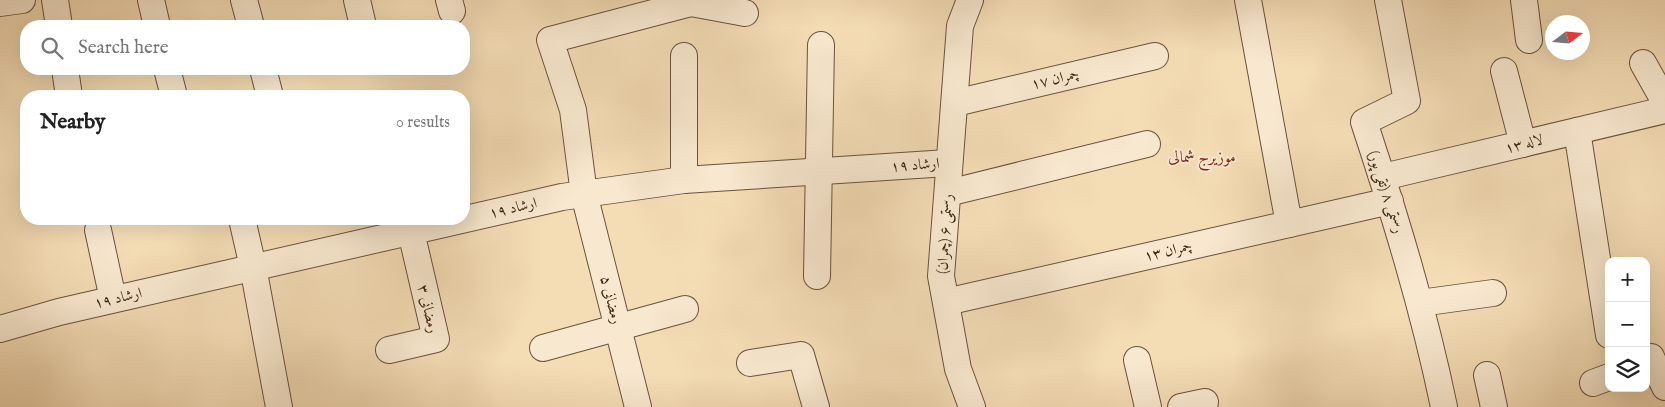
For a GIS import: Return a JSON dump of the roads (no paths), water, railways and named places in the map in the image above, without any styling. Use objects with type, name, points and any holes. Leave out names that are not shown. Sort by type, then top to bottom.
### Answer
[{"type":"street","points":[[0,3],[22,0]]},
{"type":"street","points":[[55,0],[58,20]]},
{"type":"street","points":[[151,0],[156,20]]},
{"type":"street","points":[[244,0],[249,20]]},
{"type":"street","points":[[357,0],[362,20]]},
{"type":"street","name":"رستمی ۶ (چمران)","points":[[970,0],[960,26],[955,103],[948,163],[948,193],[941,276],[958,369],[972,407]]},
{"type":"street","points":[[1248,0],[1289,224]]},
{"type":"street","name":"رستمی ۸ (تقی پور)","points":[[1388,0],[1407,101],[1364,122],[1420,303],[1430,339],[1444,407]]},
{"type":"street","points":[[1524,0],[1529,40]]},
{"type":"street","name":"رمضانی ۵","points":[[638,407],[584,194],[573,110],[550,40],[691,3],[745,13]]},
{"type":"street","points":[[817,276],[821,45]]},
{"type":"street","points":[[684,56],[684,180]]},
{"type":"street","name":"چمران ۱۷","points":[[955,103],[1156,56]]},
{"type":"street","points":[[1643,63],[1665,102]]},
{"type":"street","points":[[1504,71],[1523,144]]},
{"type":"street","points":[[66,75],[69,90]]},
{"type":"street","points":[[169,75],[172,90]]},
{"type":"street","points":[[265,75],[268,90]]},
{"type":"street","name":"لاله ۱۳","points":[[1386,189],[1523,144],[1665,110]]},
{"type":"street","points":[[1577,131],[1605,310]]},
{"type":"street","points":[[948,193],[1147,144]]},
{"type":"street","name":"ارشاد ۱۹","points":[[470,214],[584,194],[684,180],[819,173],[948,163]]},
{"type":"street","name":"چمران ۱۳","points":[[946,302],[1289,224],[1386,189]]},
{"type":"street","points":[[244,225],[254,267],[279,407]]},
{"type":"street","name":"ارشاد ۱۹","points":[[0,329],[113,299],[254,267],[409,225]]},
{"type":"street","name":"رمضانی ۳","points":[[389,350],[436,339],[409,225]]},
{"type":"street","points":[[98,230],[113,299]]},
{"type":"street","points":[[1420,303],[1493,293]]},
{"type":"street","points":[[543,348],[685,309]]},
{"type":"street","points":[[750,363],[801,356],[816,407]]},
{"type":"street","points":[[1654,356],[1665,388]]},
{"type":"street","points":[[1136,360],[1148,407]]},
{"type":"street","points":[[1487,375],[1494,407]]},
{"type":"district","name":"موزیرج شمالی","points":[[1202,158]]}]
